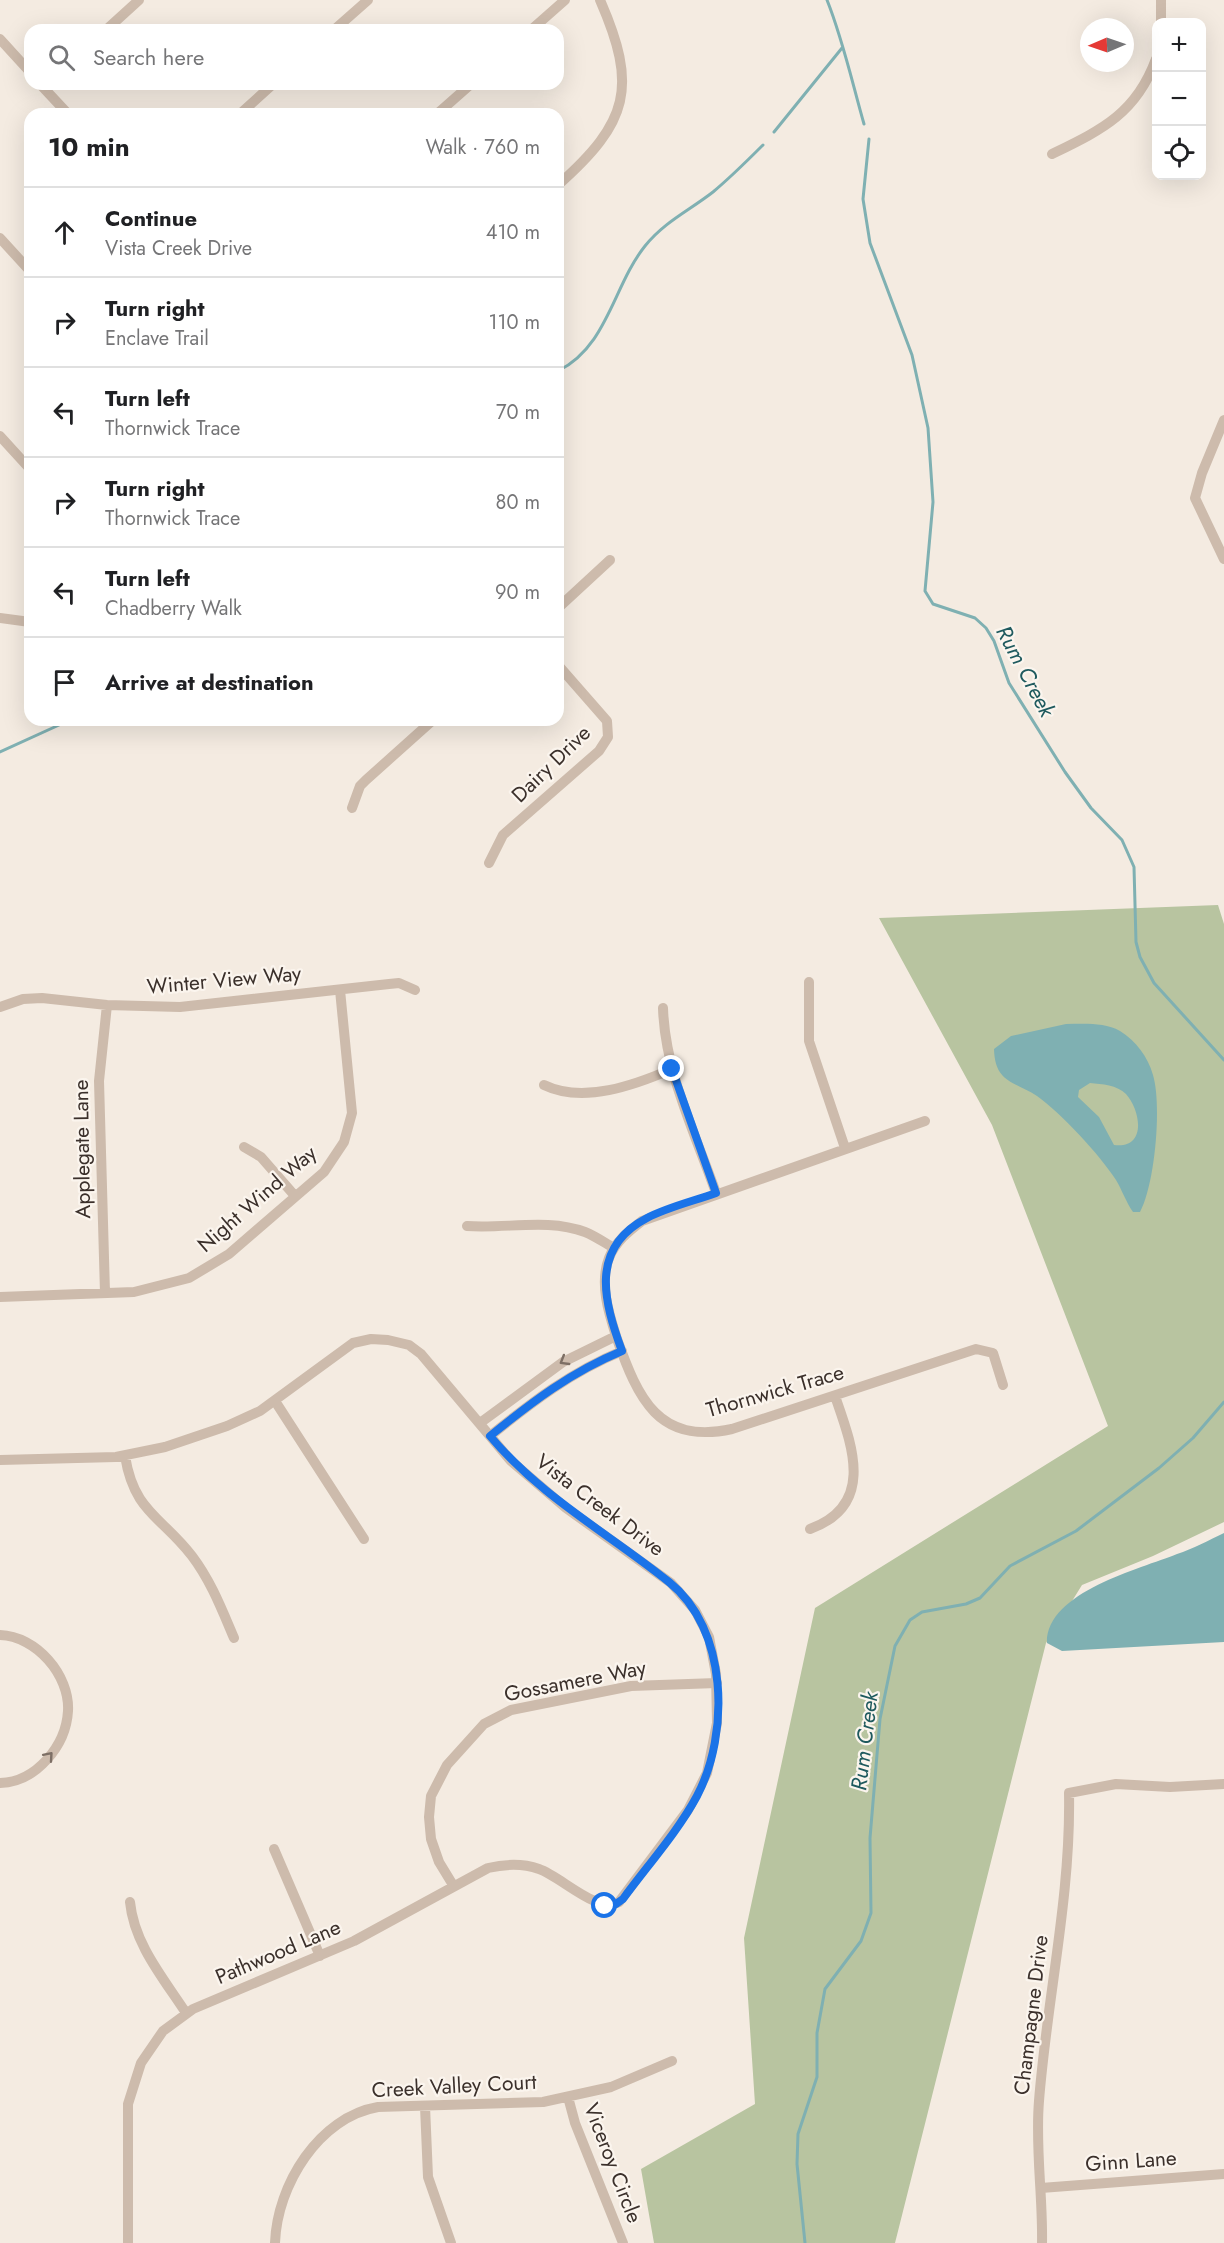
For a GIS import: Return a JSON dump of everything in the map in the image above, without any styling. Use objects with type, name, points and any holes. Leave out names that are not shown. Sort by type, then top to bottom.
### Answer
[{"type":"street","points":[[341,24],[368,0]]},
{"type":"street","points":[[538,24],[565,0]]},
{"type":"street","points":[[564,179],[600,145],[621,101],[622,67],[619,48],[600,0]]},
{"type":"street","points":[[1161,0],[1161,18]]},
{"type":"street","points":[[112,24],[136,1]]},
{"type":"street","points":[[0,39],[24,65]]},
{"type":"street","points":[[1052,154],[1103,129],[1120,116],[1146,81],[1152,67]]},
{"type":"street","points":[[47,90],[63,108]]},
{"type":"street","points":[[247,108],[266,90]]},
{"type":"street","points":[[444,108],[464,90]]},
{"type":"street","points":[[0,238],[24,264]]},
{"type":"street","points":[[1224,420],[1202,473],[1195,498],[1198,511],[1224,559]]},
{"type":"street","points":[[0,436],[24,463]]},
{"type":"street","points":[[564,602],[610,560]]},
{"type":"street","points":[[0,618],[24,621]]},
{"type":"street","name":"Dairy Drive","points":[[489,862],[503,835],[599,751],[608,737],[607,721],[564,672]]},
{"type":"street","points":[[352,808],[360,786],[426,726]]},
{"type":"street","points":[[809,982],[809,1041],[845,1148]]},
{"type":"street","name":"Winter View Way","points":[[0,1007],[15,1001],[42,998],[107,1005],[180,1007],[399,983],[415,990]]},
{"type":"street","name":"Night Wind Way","points":[[0,1297],[153,1289],[203,1271],[229,1254],[295,1196],[332,1162],[344,1143],[351,1123],[353,1095],[340,990]]},
{"type":"street","name":"Applegate Lane","points":[[105,1293],[99,1081],[107,1005]]},
{"type":"street","points":[[663,1008],[665,1039],[672,1069],[716,1193]]},
{"type":"street","points":[[544,1085],[561,1091],[588,1093],[645,1080],[672,1069]]},
{"type":"street","name":"Thornwick Trace","points":[[925,1120],[648,1217],[614,1248],[607,1266],[605,1285],[609,1315],[636,1389],[651,1410],[662,1419],[694,1432],[708,1433],[732,1429],[976,1349],[993,1353],[1003,1385]]},
{"type":"street","points":[[244,1147],[267,1163],[295,1196]]},
{"type":"street","points":[[467,1226],[535,1225],[570,1228],[586,1233],[614,1248]]},
{"type":"street","points":[[480,1423],[544,1374],[580,1352],[616,1336]]},
{"type":"street","name":"Vista Creek Drive","points":[[0,1460],[125,1456],[165,1447],[250,1416],[275,1401],[350,1344],[368,1339],[388,1340],[409,1345],[421,1354],[511,1461],[543,1490],[663,1577],[695,1610],[709,1637],[717,1683],[715,1742],[700,1789],[683,1818],[623,1899],[609,1906]]},
{"type":"street","points":[[490,1436],[555,1385],[588,1366],[622,1351]]},
{"type":"street","points":[[544,1374],[555,1385]]},
{"type":"street","points":[[810,1529],[831,1518],[844,1503],[854,1482],[854,1451],[836,1396]]},
{"type":"street","points":[[275,1401],[364,1539]]},
{"type":"street","points":[[125,1456],[132,1485],[139,1500],[202,1570],[234,1638]]},
{"type":"street","points":[[0,1635],[8,1635],[39,1650],[61,1677],[68,1711],[59,1744],[38,1770],[9,1783],[0,1783]]},
{"type":"street","name":"Gossamere Way","points":[[453,1885],[439,1862],[431,1839],[429,1817],[431,1797],[447,1765],[468,1738],[484,1724],[518,1708],[631,1686],[717,1683]]},
{"type":"street","name":"Champagne Drive","points":[[1042,2243],[1039,2103],[1062,1926],[1070,1832],[1069,1793],[1116,1784],[1170,1787],[1224,1784]]},
{"type":"street","points":[[274,1850],[320,1956]]},
{"type":"street","name":"Pathwood Lane","points":[[128,2243],[127,2113],[130,2093],[137,2072],[151,2046],[163,2031],[186,2013],[366,1935],[453,1885],[488,1868],[524,1865],[541,1870],[597,1903],[609,1906]]},
{"type":"street","points":[[130,1902],[132,1920],[141,1942],[186,2013]]},
{"type":"street","name":"Creek Valley Court","points":[[275,2243],[279,2212],[292,2178],[306,2156],[324,2136],[347,2118],[364,2109],[529,2103],[568,2097],[611,2087],[672,2061]]},
{"type":"street","name":"Viceroy Circle","points":[[568,2097],[572,2115],[623,2243]]},
{"type":"street","points":[[425,2106],[428,2176],[451,2243]]},
{"type":"street","name":"Ginn Lane","points":[[1041,2188],[1224,2175]]},
{"type":"green space","points":[[1218,905],[1224,924],[1224,1522],[1153,1556],[1082,1585],[1046,1643],[895,2243],[654,2243],[641,2169],[755,2104],[744,1938],[815,1608],[1108,1426],[992,1125],[879,918]]},
{"type":"water","points":[[1066,1024],[1101,1025],[1120,1031],[1141,1050],[1148,1062],[1156,1088],[1157,1124],[1150,1183],[1140,1212],[1133,1212],[1109,1170],[1068,1123],[1047,1103],[1002,1075],[995,1060],[994,1049],[1011,1036]],"holes":[[[1090,1083],[1109,1086],[1126,1094],[1137,1119],[1138,1127],[1132,1141],[1125,1145],[1114,1145],[1099,1117],[1078,1097],[1079,1090]]]},
{"type":"water","points":[[1224,1533],[1224,1642],[1062,1651],[1047,1643],[1051,1625],[1062,1610],[1078,1596],[1119,1575],[1189,1550]]},
{"type":"waterway","name":"Rum Creek","points":[[827,0],[843,46],[864,124]]},
{"type":"waterway","points":[[774,132],[842,48]]},
{"type":"waterway","name":"Rum Creek","points":[[869,139],[863,199],[870,243],[912,355],[928,428],[933,502],[925,591],[933,604],[975,618],[986,628],[994,641],[1009,683],[1065,772],[1091,808],[1122,840],[1134,867],[1136,942],[1140,957],[1154,983],[1224,1060]]},
{"type":"waterway","points":[[564,367],[588,347],[599,331],[634,262],[652,238],[713,192],[763,145]]},
{"type":"waterway","points":[[0,752],[57,726]]},
{"type":"waterway","name":"Rum Creek","points":[[805,2243],[797,2164],[798,2134],[817,2077],[817,2033],[825,1989],[861,1941],[871,1913],[870,1838],[880,1719],[895,1646],[910,1620],[922,1612],[966,1604],[980,1598],[1010,1566],[1076,1531],[1159,1468],[1193,1438],[1224,1402]]},
{"type":"route","points":[[605,1906],[616,1904],[623,1899],[688,1810],[704,1780],[715,1742],[717,1724],[716,1674],[712,1646],[695,1610],[671,1583],[543,1490],[511,1461],[490,1436],[555,1385],[588,1366],[622,1351],[609,1315],[606,1299],[605,1272],[614,1248],[637,1224],[648,1217],[716,1193],[672,1069]]}]
